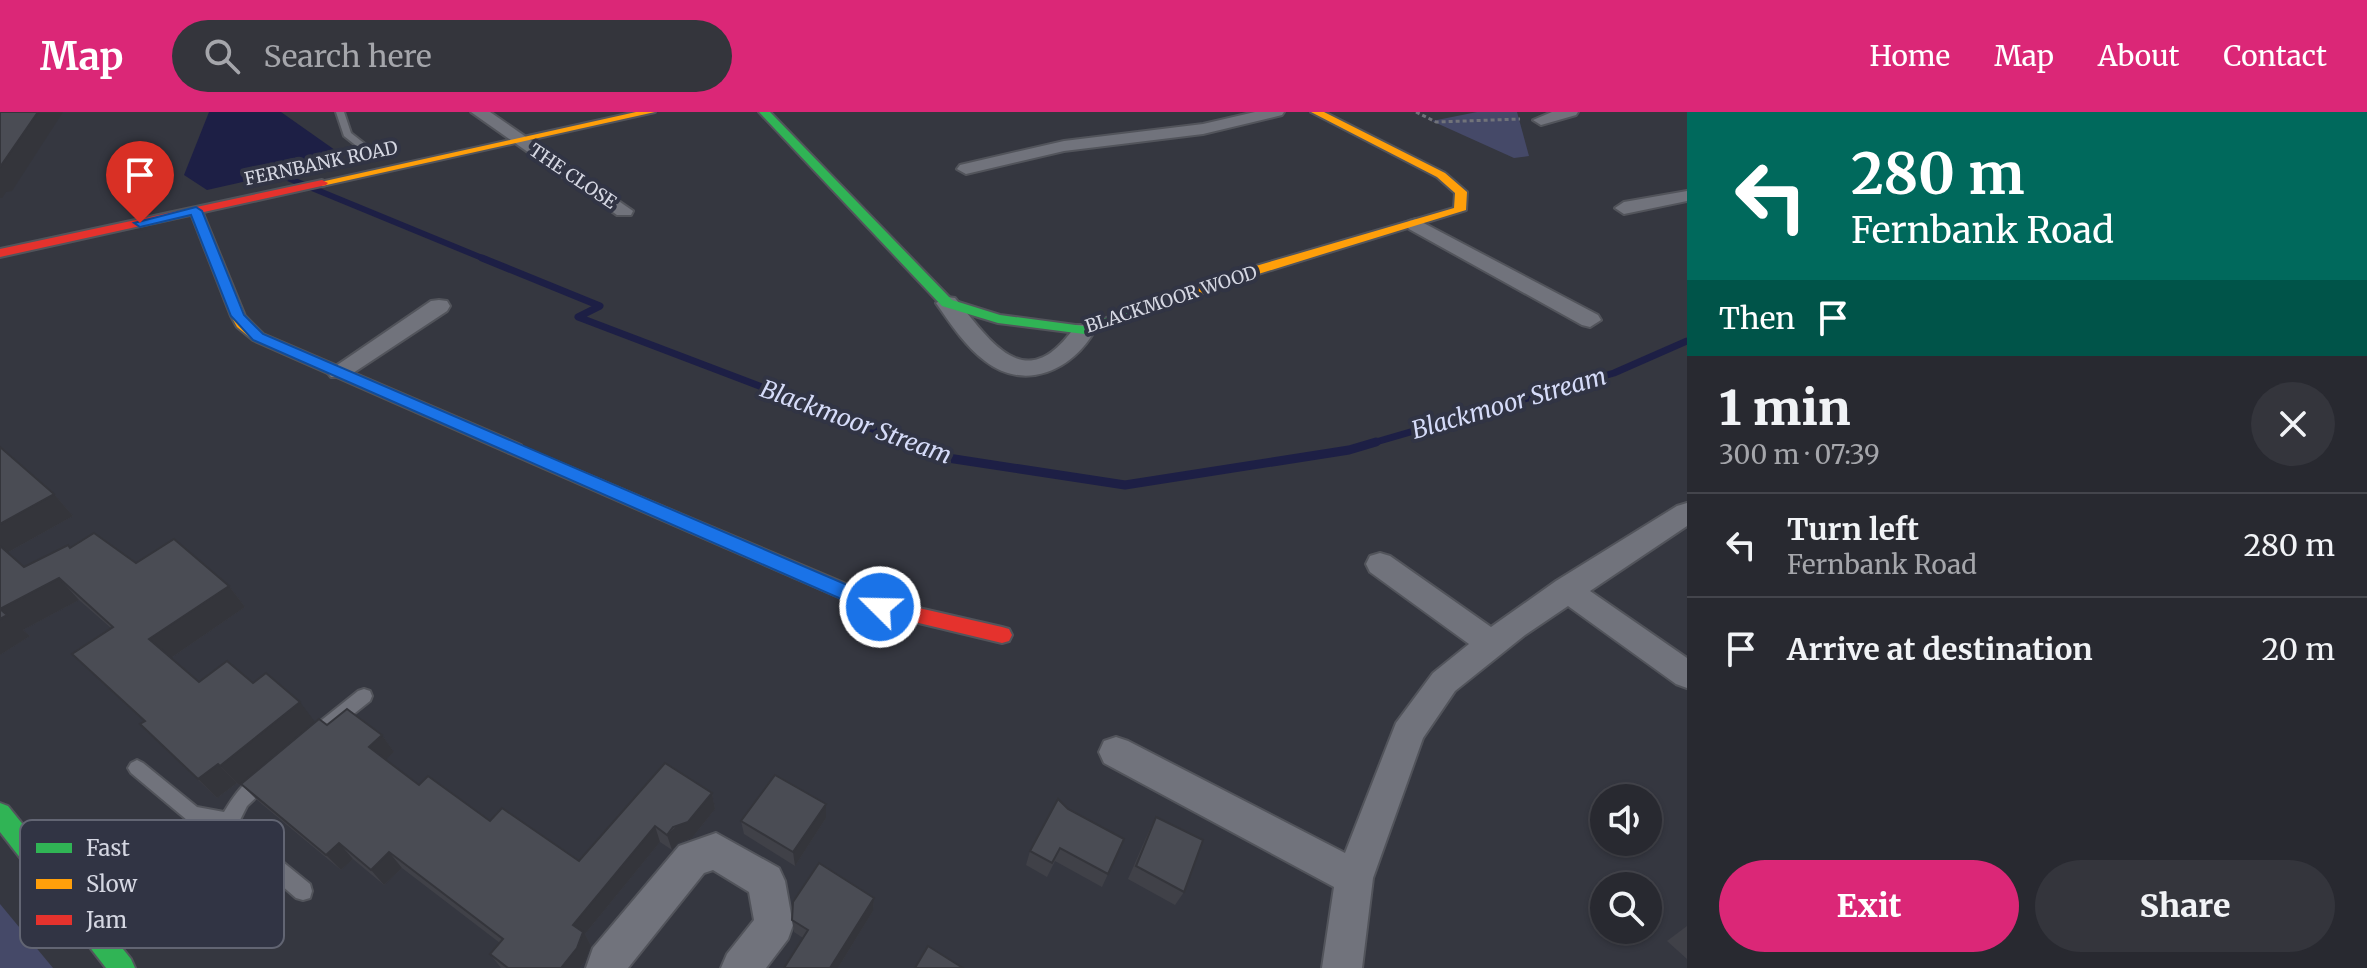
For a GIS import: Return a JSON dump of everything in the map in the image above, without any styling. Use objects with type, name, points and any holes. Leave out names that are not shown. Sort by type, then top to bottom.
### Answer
[{"type":"street","name":"THE CLOSE","points":[[479,112],[624,211]]},
{"type":"street","name":"FERNBANK ROAD","points":[[0,253],[522,142],[629,114],[650,112]]},
{"type":"street","name":"BLACKMOOR WOOD","points":[[764,112],[947,303],[998,319],[1084,330],[1237,276],[1460,210],[1461,192],[1441,175],[1316,112]]},
{"type":"street","points":[[966,169],[1064,146],[1203,129],[1276,112]]},
{"type":"street","points":[[1541,120],[1570,112]]},
{"type":"street","points":[[1624,208],[1687,196]]},
{"type":"street","points":[[196,211],[242,324],[258,337],[880,607],[1002,635]]},
{"type":"street","points":[[1416,225],[1590,320]]},
{"type":"street","points":[[947,303],[988,352],[1015,367],[1034,369],[1064,359],[1077,346],[1084,330]]},
{"type":"street","points":[[339,372],[439,306]]},
{"type":"street","points":[[1342,968],[1354,878],[1408,733],[1444,682],[1566,589],[1687,513]]},
{"type":"street","points":[[1380,564],[1492,644]]},
{"type":"street","points":[[1566,589],[1687,675]]},
{"type":"street","points":[[1116,752],[1354,878]]},
{"type":"street","points":[[0,814],[20,839]]},
{"type":"street","points":[[606,968],[607,962],[692,859],[716,851],[766,881],[774,925],[741,968]]},
{"type":"street","points":[[107,948],[122,968]]},
{"type":"lane","points":[[340,112],[347,134],[376,157]]},
{"type":"lane","points":[[298,749],[364,696]]},
{"type":"lane","points":[[137,768],[193,814],[209,820]]},
{"type":"lane","points":[[231,820],[241,800],[276,768]]},
{"type":"lane","points":[[284,875],[303,891]]},
{"type":"path","points":[[1416,112],[1436,122],[1541,120]]},
{"type":"shaded area","points":[[209,112],[281,112],[342,155],[207,190],[184,175]]},
{"type":"shaded area","points":[[1477,112],[1517,112],[1529,156],[1514,158],[1432,121]]},
{"type":"shaded area","points":[[0,904],[20,928],[20,948],[36,948],[53,968],[0,968]]},
{"type":"building","points":[[0,112],[38,112],[0,167]]},
{"type":"building","points":[[0,447],[54,494],[0,524]]},
{"type":"building","points":[[94,533],[136,563],[174,539],[229,586],[149,639],[199,682],[227,661],[253,683],[266,673],[300,702],[220,766],[218,764],[198,779],[140,724],[145,721],[72,654],[113,627],[59,578],[0,609],[0,546],[24,567],[68,545],[70,548]]},
{"type":"building","points":[[347,709],[382,735],[369,747],[419,785],[428,776],[490,821],[502,808],[579,861],[665,763],[712,793],[688,822],[673,827],[667,835],[655,826],[573,925],[583,932],[577,948],[561,968],[508,968],[490,954],[503,939],[389,852],[371,870],[339,843],[326,855],[241,784],[319,719],[327,725]]},
{"type":"building","points":[[775,775],[826,804],[793,852],[741,821]]},
{"type":"building","points":[[1058,799],[1068,809],[1124,839],[1108,874],[1060,848],[1052,863],[1030,851]]},
{"type":"building","points":[[1156,817],[1203,840],[1184,892],[1136,866]]},
{"type":"building","points":[[819,863],[874,898],[830,968],[784,968],[808,930],[792,920],[793,902]]},
{"type":"building","points":[[928,946],[963,968],[915,968]]},
{"type":"waterway","name":"Blackmoor Stream","points":[[278,174],[487,260]]},
{"type":"waterway","name":"Blackmoor Stream","points":[[482,258],[600,306],[578,317],[912,444]]},
{"type":"waterway","name":"Blackmoor Stream","points":[[1369,444],[1614,373],[1687,341]]},
{"type":"waterway","name":"Blackmoor Stream","points":[[906,442],[948,458],[1125,485],[1349,450],[1376,442]]},
{"type":"traffic: fast","points":[[764,112],[947,303],[998,319],[1084,330],[1145,309]]},
{"type":"traffic: fast","points":[[0,814],[20,839]]},
{"type":"traffic: fast","points":[[106,948],[122,968]]},
{"type":"traffic: slow","points":[[322,183],[650,112]]},
{"type":"traffic: slow","points":[[1145,309],[1237,276],[1460,210],[1461,192],[1441,175],[1316,112]]},
{"type":"traffic: slow","points":[[196,211],[238,316],[242,324],[258,337],[515,449]]},
{"type":"traffic: jam","points":[[0,253],[322,183]]},
{"type":"traffic: jam","points":[[515,449],[880,607],[1002,635]]},
{"type":"route","points":[[140,223],[196,211],[238,316],[242,324],[258,337],[880,607]]}]
